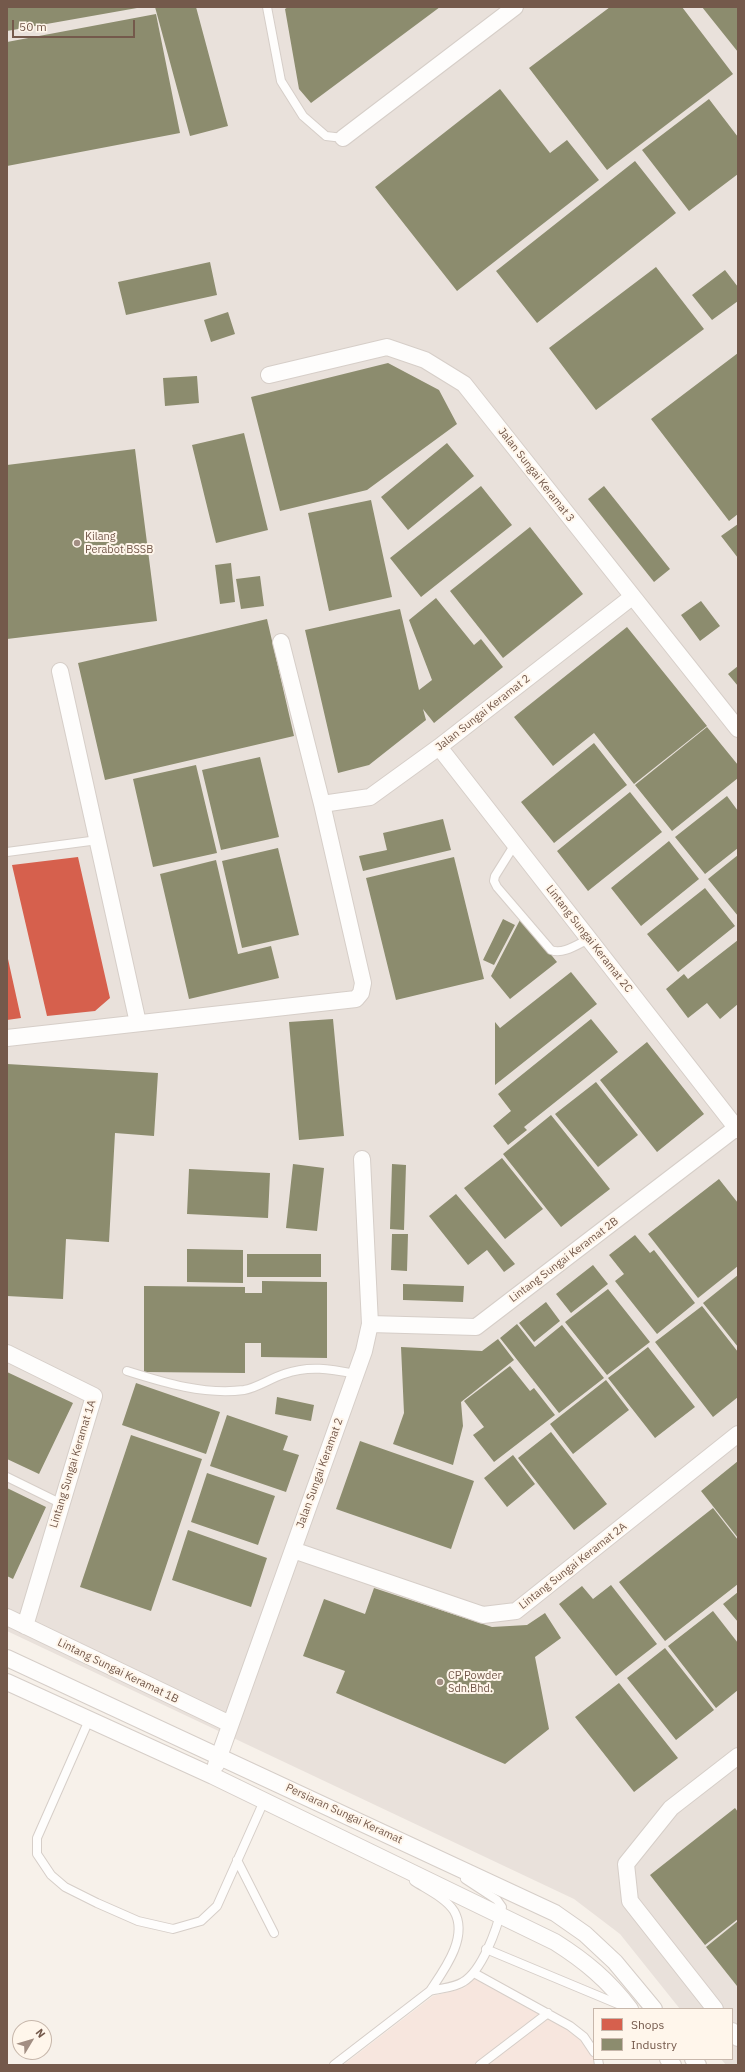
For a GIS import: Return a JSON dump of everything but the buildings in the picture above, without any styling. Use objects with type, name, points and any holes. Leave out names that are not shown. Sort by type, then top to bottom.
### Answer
[{"type":"street","points":[[343,138],[515,7]]},
{"type":"street","name":"Jalan Sungai Keramat 3","points":[[269,375],[388,347],[425,360],[464,384],[738,729]]},
{"type":"street","name":"Jalan Sungai Keramat 2","points":[[322,804],[370,797],[439,747],[632,597]]},
{"type":"street","points":[[7,1038],[356,998],[361,993],[362,983],[322,804],[281,642]]},
{"type":"street","points":[[60,671],[138,1023]]},
{"type":"street","name":"Lintang Sungai Keramat 2C","points":[[439,747],[737,1129]]},
{"type":"street","name":"Lintang Sungai Keramat 2B","points":[[370,1324],[476,1327],[737,1129]]},
{"type":"street","name":"Jalan Sungai Keramat 2","points":[[213,1776],[230,1724],[364,1351],[370,1324],[362,1159]]},
{"type":"street","name":"Lintang Sungai Keramat 1A","points":[[7,1353],[94,1396],[25,1626]]},
{"type":"street","name":"Lintang Sungai Keramat 2A","points":[[292,1550],[483,1615],[516,1610],[738,1434]]},
{"type":"street","name":"Lintang Sungai Keramat 1B","points":[[7,1617],[230,1724]]},
{"type":"street","name":"Persiaran Sungai Keramat","points":[[7,1658],[555,1913],[585,1934],[615,1962],[653,2008]]},
{"type":"street","name":"Persiaran Sungai Keramat","points":[[7,1682],[213,1776],[500,1917],[555,1942],[581,1958],[603,1977],[629,2008]]},
{"type":"street","points":[[714,2008],[630,1902],[626,1864],[671,1808],[738,1756]]},
{"type":"lane","points":[[267,7],[281,81],[303,116],[326,136],[343,138]]},
{"type":"lane","points":[[7,852],[98,840]]},
{"type":"lane","points":[[514,844],[495,876],[494,881],[497,887],[551,950],[562,952],[589,939]]},
{"type":"lane","points":[[127,1371],[163,1382],[205,1390],[245,1390],[285,1373],[319,1367],[356,1374]]},
{"type":"lane","points":[[7,1478],[62,1504]]},
{"type":"lane","points":[[89,1720],[37,1838],[37,1854],[52,1875],[65,1887],[97,1903],[138,1921],[173,1929],[200,1921],[217,1906],[264,1801]]},
{"type":"lane","points":[[334,2065],[430,1991],[447,1966],[457,1937],[457,1924],[454,1912],[447,1904],[382,1859]]},
{"type":"lane","points":[[237,1860],[274,1933]]},
{"type":"lane","points":[[430,1991],[462,1983],[474,1973],[500,1917],[502,1907],[497,1900],[464,1878],[443,1860]]},
{"type":"lane","points":[[486,1950],[628,2008]]},
{"type":"lane","points":[[474,1973],[548,2013],[574,2029],[584,2037],[593,2050]]},
{"type":"lane","points":[[480,2065],[548,2013]]},
{"type":"shaded area","points":[[7,7],[738,7],[738,2065],[726,2065],[722,2060],[733,2060],[733,2008],[679,2008],[620,1934],[574,1899],[7,1631]]},
{"type":"shaded area","points":[[474,1978],[567,2029],[580,2039],[593,2057],[595,2065],[343,2065],[433,1996],[464,1988]]},
{"type":"place","name":"Kilang Perabot BSSB","points":[[77,543]]},
{"type":"place","name":"CP Powder Sdn.Bhd.","points":[[440,1682]]}]
